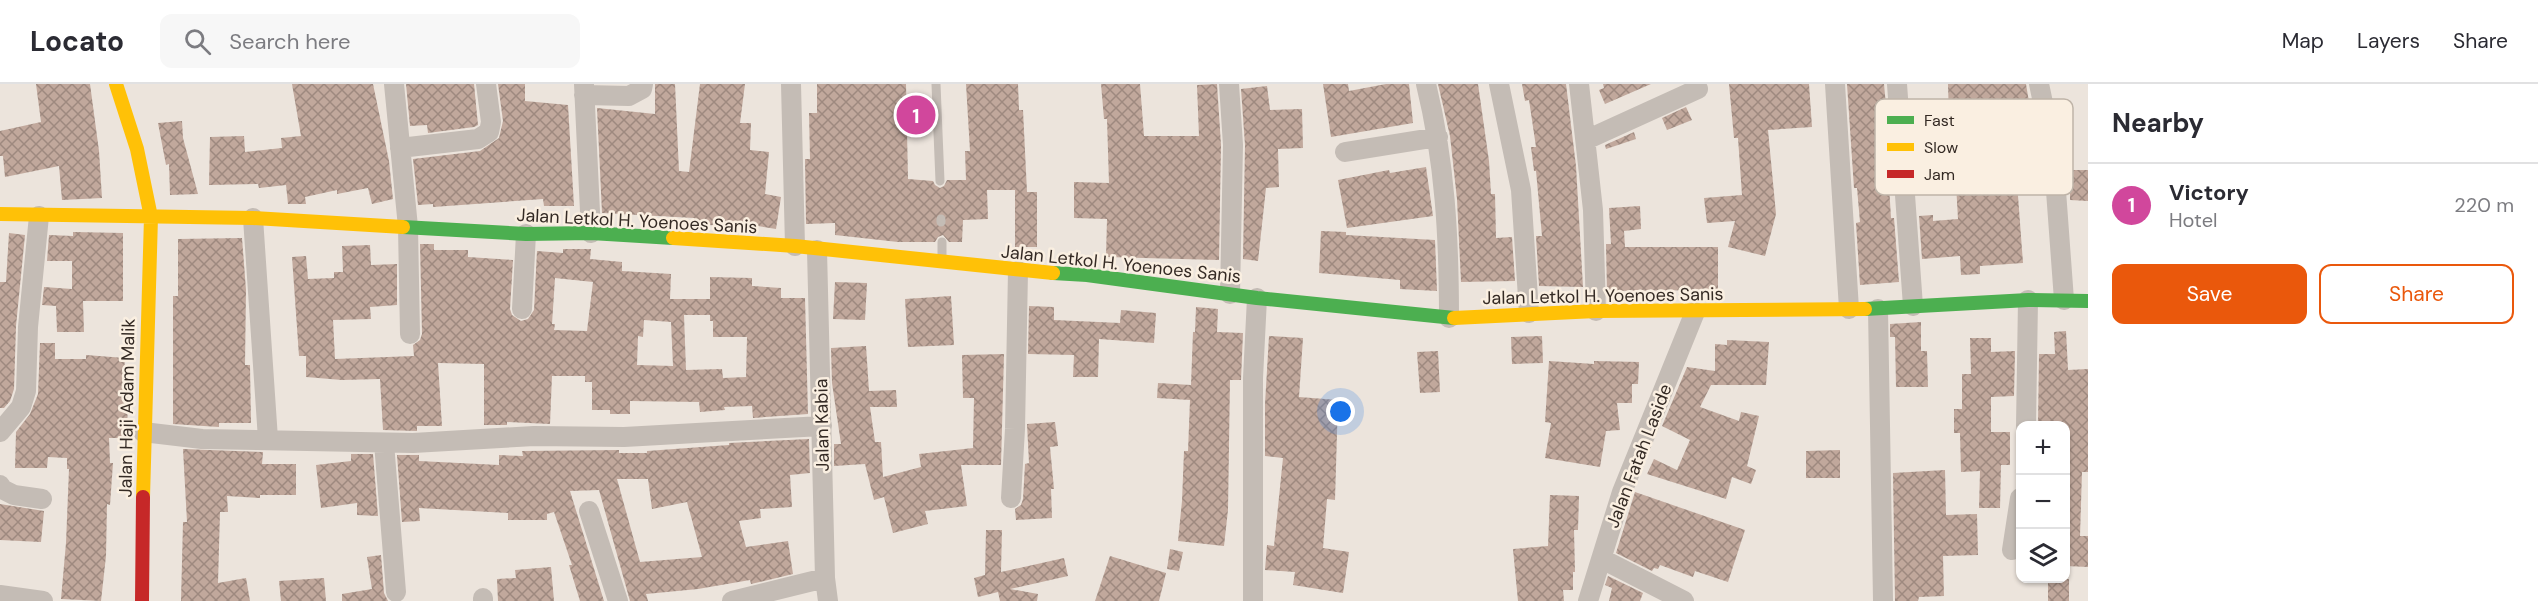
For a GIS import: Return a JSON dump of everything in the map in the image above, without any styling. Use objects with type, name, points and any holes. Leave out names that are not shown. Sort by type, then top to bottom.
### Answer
[{"type":"street","name":"Jalan Haji Adam Malik","points":[[116,84],[129,119],[151,217],[143,432],[142,601]]},
{"type":"street","points":[[394,84],[408,227],[410,334]]},
{"type":"street","points":[[400,148],[478,139],[489,132],[491,122],[486,84]]},
{"type":"street","points":[[591,233],[584,89],[629,96],[642,89],[643,84]]},
{"type":"street","points":[[791,84],[795,246]]},
{"type":"street","points":[[1229,84],[1233,145],[1230,294]]},
{"type":"street","points":[[1426,84],[1438,137],[1446,191],[1449,318]]},
{"type":"street","points":[[1499,84],[1521,190],[1529,313]]},
{"type":"street","points":[[1579,84],[1593,220],[1596,311]]},
{"type":"street","points":[[1835,84],[1849,309]]},
{"type":"street","points":[[1897,84],[1898,99]]},
{"type":"street","points":[[2039,84],[2042,99]]},
{"type":"street","points":[[1586,140],[1698,89]]},
{"type":"street","points":[[1345,152],[1438,137]]},
{"type":"street","points":[[1905,195],[1913,306]]},
{"type":"street","points":[[2056,195],[2064,300]]},
{"type":"street","name":"Jalan Letkol H. Yoenoes Sanis","points":[[0,214],[253,218],[526,234],[591,233],[795,246],[1018,271],[1087,275],[1257,298],[1449,318],[1596,311],[1878,309],[2028,300],[2088,300]]},
{"type":"street","points":[[0,432],[21,407],[26,391],[28,321],[39,216]]},
{"type":"street","points":[[253,218],[267,439]]},
{"type":"street","points":[[522,309],[526,234]]},
{"type":"street","name":"Jalan Kabia","points":[[817,250],[825,578],[828,601]]},
{"type":"street","points":[[1011,498],[1015,429],[1018,271]]},
{"type":"street","points":[[1253,601],[1253,378],[1257,298]]},
{"type":"street","points":[[2026,421],[2028,300]]},
{"type":"street","points":[[1878,309],[1883,600]]},
{"type":"street","name":"Jalan Fatah Laside","points":[[1588,601],[1622,492],[1695,312]]},
{"type":"street","points":[[143,432],[202,439],[384,443],[534,436],[624,437],[822,426]]},
{"type":"street","points":[[384,443],[396,592]]},
{"type":"street","points":[[0,485],[2,489],[14,495],[42,499]]},
{"type":"street","points":[[589,511],[618,601]]},
{"type":"street","points":[[2012,550],[2016,524]]},
{"type":"street","points":[[1602,559],[1684,601]]},
{"type":"street","points":[[732,601],[825,578]]},
{"type":"street","points":[[0,595],[43,601]]},
{"type":"lane","points":[[936,84],[940,180]]},
{"type":"lane","points":[[942,242],[942,263]]},
{"type":"building","points":[[36,84],[90,84],[99,151],[102,198],[62,200],[59,166],[5,177],[3,156],[0,156],[0,131],[41,122]]},
{"type":"building","points":[[292,84],[373,84],[389,161],[393,199],[372,204],[368,188],[337,194],[337,190],[305,197],[306,204],[288,204],[286,185],[259,188],[258,184],[209,185],[210,137],[244,136],[245,152],[282,148],[281,138],[301,136]]},
{"type":"building","points":[[406,84],[474,84],[478,125],[428,133],[427,125],[410,126]]},
{"type":"building","points":[[498,84],[525,84],[525,101],[568,105],[574,206],[544,206],[543,199],[433,207],[433,204],[418,205],[413,159],[480,151],[499,138],[503,121]]},
{"type":"building","points":[[655,84],[675,84],[679,171],[689,172],[700,84],[745,84],[740,123],[751,123],[750,150],[769,152],[765,194],[781,197],[776,229],[739,223],[739,227],[694,224],[694,218],[602,213],[597,108],[655,114]]},
{"type":"building","points":[[817,84],[906,84],[908,179],[933,181],[940,188],[947,180],[966,180],[965,151],[970,151],[966,84],[1018,84],[1019,110],[1023,110],[1027,192],[1037,192],[1037,247],[1015,247],[1015,190],[987,190],[988,219],[963,220],[962,242],[949,242],[943,235],[935,242],[898,242],[835,235],[835,223],[806,224],[805,159],[810,159],[809,113],[817,113]]},
{"type":"building","points":[[1101,84],[1140,84],[1144,136],[1199,136],[1197,85],[1217,84],[1221,145],[1219,260],[1106,257],[1107,219],[1074,218],[1074,182],[1109,183],[1107,119],[1104,119]]},
{"type":"building","points":[[1323,84],[1348,84],[1349,91],[1386,84],[1409,84],[1413,123],[1331,137]]},
{"type":"building","points":[[1438,84],[1478,84],[1489,161],[1491,194],[1495,194],[1496,238],[1512,237],[1515,281],[1461,282],[1457,199],[1450,136]]},
{"type":"building","points":[[1522,84],[1566,84],[1576,166],[1583,287],[1539,286],[1536,236],[1542,236],[1536,171],[1534,171],[1531,147],[1536,147],[1529,100],[1525,101]]},
{"type":"building","points":[[1603,84],[1651,84],[1605,104],[1599,90],[1604,88]]},
{"type":"building","points":[[1729,84],[1809,84],[1812,127],[1768,130],[1776,214],[1765,256],[1728,247],[1735,221],[1707,223],[1704,198],[1742,195],[1738,138],[1734,138]]},
{"type":"building","points":[[1847,84],[1884,84],[1885,99],[1875,99],[1875,195],[1890,195],[1891,218],[1894,218],[1899,282],[1860,285],[1856,223],[1860,222],[1857,188],[1854,188]]},
{"type":"building","points":[[1948,84],[2026,84],[2028,99],[1948,99]]},
{"type":"building","points":[[1267,86],[1270,110],[1302,109],[1303,148],[1278,149],[1279,187],[1266,188],[1258,261],[1243,259],[1245,145],[1241,89]]},
{"type":"building","points":[[1686,107],[1692,120],[1667,130],[1662,118]]},
{"type":"building","points":[[182,121],[183,138],[198,194],[170,195],[169,164],[166,165],[158,123]]},
{"type":"building","points":[[1634,132],[1636,139],[1606,149],[1605,145]]},
{"type":"building","points":[[1426,167],[1433,216],[1347,228],[1338,180],[1389,170],[1390,173]]},
{"type":"building","points":[[2073,170],[2088,170],[2088,201],[2070,200],[2070,195],[2073,195]]},
{"type":"building","points":[[1957,195],[2018,195],[2023,263],[1980,266],[1980,274],[1961,275],[1960,256],[1922,259],[1919,216],[1933,215],[1933,221],[1958,219]]},
{"type":"building","points":[[1640,206],[1641,229],[1624,231],[1625,247],[1718,247],[1718,290],[1607,291],[1606,244],[1611,244],[1609,208]]},
{"type":"building","points":[[1321,231],[1346,232],[1346,235],[1435,240],[1437,291],[1400,289],[1400,280],[1319,273]]},
{"type":"building","points":[[73,232],[123,233],[123,301],[83,301],[84,332],[57,332],[56,306],[42,305],[44,287],[72,289],[72,261],[47,261],[49,235],[73,236]]},
{"type":"building","points":[[9,233],[25,235],[16,326],[14,389],[10,401],[4,408],[0,408],[0,282],[6,282]]},
{"type":"building","points":[[242,238],[246,290],[245,365],[250,365],[251,423],[219,423],[219,427],[173,424],[173,296],[178,296],[178,239]]},
{"type":"building","points":[[420,244],[434,244],[434,250],[468,250],[468,257],[513,260],[510,309],[512,315],[521,321],[528,319],[534,310],[537,251],[563,253],[563,249],[591,249],[590,259],[622,262],[622,271],[671,274],[670,299],[710,299],[710,277],[752,278],[752,286],[781,288],[781,298],[805,298],[808,414],[753,418],[752,406],[724,407],[725,410],[700,412],[699,402],[630,401],[630,414],[610,414],[610,410],[592,410],[592,382],[585,382],[585,376],[552,376],[550,424],[507,422],[507,425],[484,425],[484,364],[438,363],[442,426],[417,426],[417,431],[383,430],[380,379],[342,380],[306,377],[306,356],[299,356],[292,257],[306,256],[308,279],[334,278],[334,272],[343,272],[342,246],[370,245],[371,265],[397,264],[397,305],[370,307],[371,319],[333,320],[335,359],[414,356],[413,345],[420,340],[422,334]],"holes":[[[555,278],[593,282],[587,331],[554,330],[555,324],[552,324]],[[684,315],[710,315],[710,321],[713,321],[713,337],[747,337],[746,377],[723,378],[722,369],[686,370]],[[644,320],[671,322],[673,366],[637,365],[638,336],[643,337]]]},
{"type":"building","points":[[835,282],[867,283],[865,320],[833,319]]},
{"type":"building","points":[[951,296],[954,345],[908,347],[905,299]]},
{"type":"building","points":[[1029,306],[1054,307],[1054,320],[1120,323],[1121,310],[1156,313],[1154,343],[1099,339],[1098,377],[1073,377],[1074,355],[1028,354]]},
{"type":"building","points":[[1196,307],[1218,309],[1217,332],[1243,333],[1241,380],[1230,380],[1228,510],[1224,546],[1178,541],[1184,451],[1188,451],[1190,400],[1157,398],[1158,383],[1191,385]]},
{"type":"building","points":[[1921,322],[1921,351],[1927,351],[1928,387],[1896,387],[1895,337],[1890,337],[1890,324]]},
{"type":"building","points":[[2066,331],[2068,370],[2088,369],[2088,472],[2082,472],[2080,536],[2088,536],[2088,567],[2070,566],[2070,421],[2038,421],[2039,354],[2055,354],[2054,332]]},
{"type":"building","points":[[1269,336],[1303,338],[1299,397],[1338,400],[1335,500],[1327,499],[1323,548],[1349,552],[1343,593],[1293,585],[1295,572],[1265,570],[1267,545],[1274,546],[1283,458],[1265,456]]},
{"type":"building","points":[[1542,336],[1543,363],[1512,364],[1511,337]]},
{"type":"building","points":[[1970,338],[1991,338],[1991,352],[2015,351],[2014,396],[1991,397],[1991,432],[2010,432],[2010,465],[2001,465],[2000,508],[1979,508],[1980,471],[1961,472],[1960,433],[1954,433],[1954,409],[1962,409],[1962,374],[1971,374]]},
{"type":"building","points":[[1727,340],[1769,342],[1766,385],[1711,385],[1700,407],[1739,421],[1741,412],[1759,416],[1747,466],[1756,470],[1751,484],[1732,477],[1726,499],[1647,474],[1654,459],[1677,470],[1690,440],[1662,426],[1687,367],[1715,371],[1715,344],[1727,345]]},
{"type":"building","points":[[40,343],[55,343],[55,359],[86,359],[86,355],[125,358],[123,393],[128,393],[127,438],[109,438],[110,463],[113,463],[110,505],[107,504],[106,556],[101,601],[61,599],[66,543],[69,469],[67,469],[67,458],[48,457],[47,468],[15,468],[16,432],[30,414],[38,394]]},
{"type":"building","points":[[866,346],[869,391],[896,390],[897,407],[870,407],[875,442],[881,442],[883,477],[921,467],[919,454],[973,448],[974,398],[963,398],[962,355],[1004,354],[1001,465],[961,465],[967,506],[925,511],[928,524],[893,533],[884,497],[874,500],[865,464],[834,466],[834,444],[841,444],[832,383],[831,348]]},
{"type":"building","points":[[1438,351],[1440,392],[1420,393],[1417,352]]},
{"type":"building","points":[[1549,361],[1594,364],[1594,361],[1639,362],[1638,384],[1632,384],[1632,403],[1617,403],[1620,430],[1606,431],[1600,467],[1545,458],[1551,423],[1545,422]]},
{"type":"building","points":[[1055,422],[1058,446],[1050,447],[1054,489],[1051,489],[1052,518],[1016,520],[1015,509],[1021,505],[1023,499],[1025,464],[1029,463],[1027,424]]},
{"type":"building","points":[[809,439],[810,473],[790,475],[792,507],[760,509],[761,518],[739,521],[746,547],[788,541],[793,574],[751,584],[750,580],[698,589],[646,594],[648,601],[630,601],[599,490],[570,491],[604,601],[580,601],[569,565],[572,565],[554,512],[547,514],[547,520],[508,520],[508,513],[419,508],[420,521],[402,522],[397,455],[419,455],[419,461],[499,465],[499,455],[523,456],[522,451],[619,450],[619,453],[647,453],[647,451],[729,445],[729,443]],"holes":[[[617,479],[648,479],[652,509],[687,502],[702,557],[640,562]]]},
{"type":"building","points":[[183,449],[263,452],[262,464],[296,464],[296,495],[260,495],[260,498],[227,496],[228,512],[220,512],[218,583],[246,578],[250,601],[181,601],[183,522],[187,522]]},
{"type":"building","points":[[1840,450],[1840,478],[1806,478],[1806,451]]},
{"type":"building","points":[[351,454],[373,454],[378,516],[357,515],[357,503],[321,508],[316,465],[351,461]]},
{"type":"building","points":[[1945,470],[1946,515],[1977,514],[1978,555],[1943,556],[1944,596],[1919,597],[1918,601],[1895,601],[1893,473]]},
{"type":"building","points":[[1635,492],[1745,530],[1728,582],[1695,571],[1693,577],[1660,565],[1658,569],[1654,568],[1652,571],[1616,553]]},
{"type":"building","points":[[1550,495],[1579,496],[1578,530],[1574,530],[1573,590],[1563,590],[1564,601],[1518,601],[1513,549],[1548,546]]},
{"type":"building","points":[[0,504],[44,511],[41,542],[0,540]]},
{"type":"building","points":[[986,530],[1002,530],[1001,572],[1064,558],[1068,576],[1010,589],[1038,594],[1037,601],[1000,601],[998,592],[978,597],[974,578],[985,575]]},
{"type":"building","points":[[1170,549],[1183,552],[1179,571],[1167,569]]},
{"type":"building","points":[[381,555],[384,593],[388,601],[342,601],[342,594],[372,589],[367,557]]},
{"type":"building","points":[[1110,556],[1166,573],[1159,601],[1095,601]]},
{"type":"building","points":[[551,567],[554,601],[498,601],[497,579],[516,578],[515,570]]},
{"type":"building","points":[[1608,576],[1643,593],[1640,601],[1609,601],[1612,588],[1605,585]]},
{"type":"building","points":[[324,578],[326,601],[281,601],[279,581]]},
{"type":"building","points":[[2048,583],[2069,583],[2069,601],[2048,601]]},
{"type":"traffic: fast","points":[[403,227],[526,234],[591,233],[673,238]]},
{"type":"traffic: fast","points":[[1053,273],[1087,275],[1257,298],[1454,318]]},
{"type":"traffic: fast","points":[[1865,309],[2028,300],[2088,301]]},
{"type":"traffic: slow","points":[[116,84],[137,149],[151,217],[143,497]]},
{"type":"traffic: slow","points":[[0,214],[253,218],[403,227]]},
{"type":"traffic: slow","points":[[673,238],[795,246],[1053,273]]},
{"type":"traffic: slow","points":[[1454,318],[1596,311],[1865,309]]},
{"type":"traffic: jam","points":[[142,601],[143,497]]},
{"type":"place","name":"Victory","points":[[916,115]]}]
